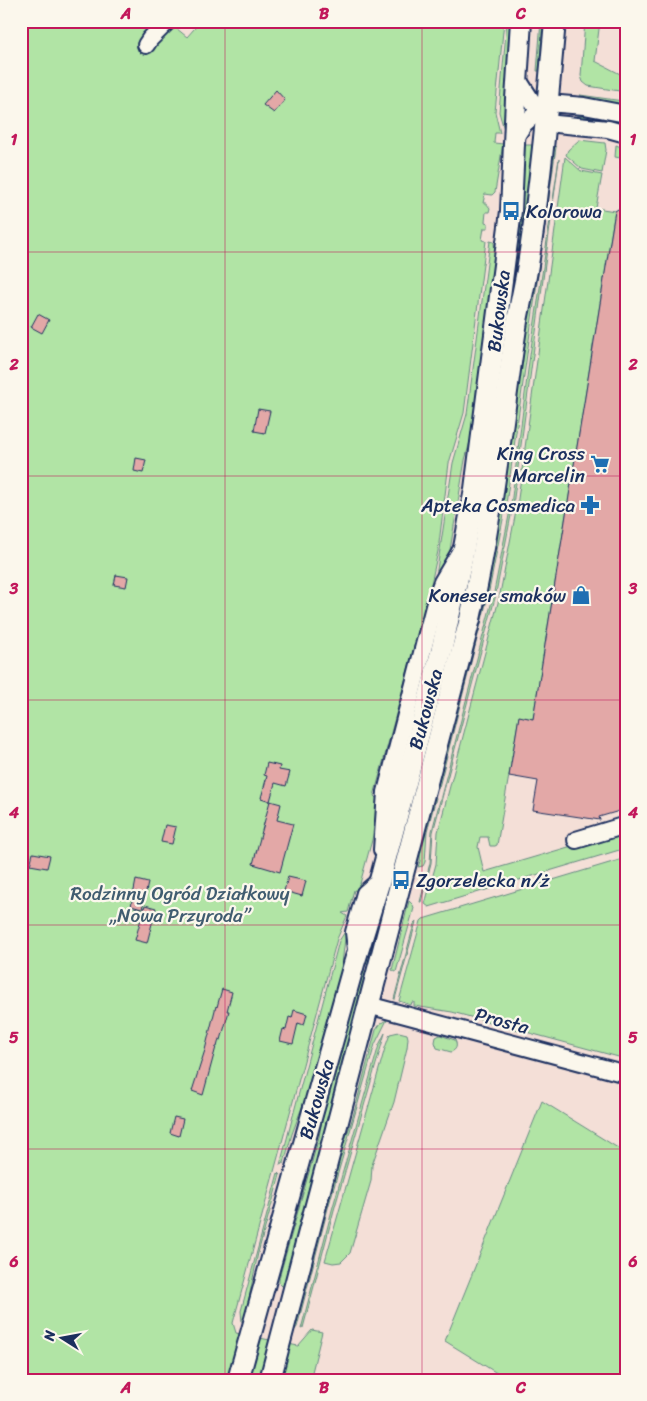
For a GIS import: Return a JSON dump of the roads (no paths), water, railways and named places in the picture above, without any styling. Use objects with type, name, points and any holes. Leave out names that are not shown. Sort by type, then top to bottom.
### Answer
[{"type":"main road","name":"Bukowska","points":[[238,1380],[356,956],[380,880],[445,634],[466,541],[511,211],[521,21]]},
{"type":"main road","name":"Bukowska","points":[[270,1380],[470,619],[483,557],[500,453],[518,320],[529,259],[555,21]]},
{"type":"street","points":[[146,45],[168,21]]},
{"type":"street","points":[[517,78],[544,112],[626,134]]},
{"type":"street","points":[[514,139],[524,124],[544,112],[592,107],[626,114]]},
{"type":"street","points":[[576,840],[626,825]]},
{"type":"street","name":"Prosta","points":[[368,1005],[626,1074]]},
{"type":"place","name":"Kolorowa","points":[[511,211]]},
{"type":"place","name":"King Cross Marcelin","points":[[600,464]]},
{"type":"place","name":"Apteka Cosmedica","points":[[590,505]]},
{"type":"place","name":"Koneser smaków","points":[[581,595]]},
{"type":"place","name":"Zgorzelecka n/ż","points":[[401,880]]},
{"type":"park label","name":"Rodzinny Ogród Działkowy „Nowa Przyroda”","points":[[180,904]]}]
